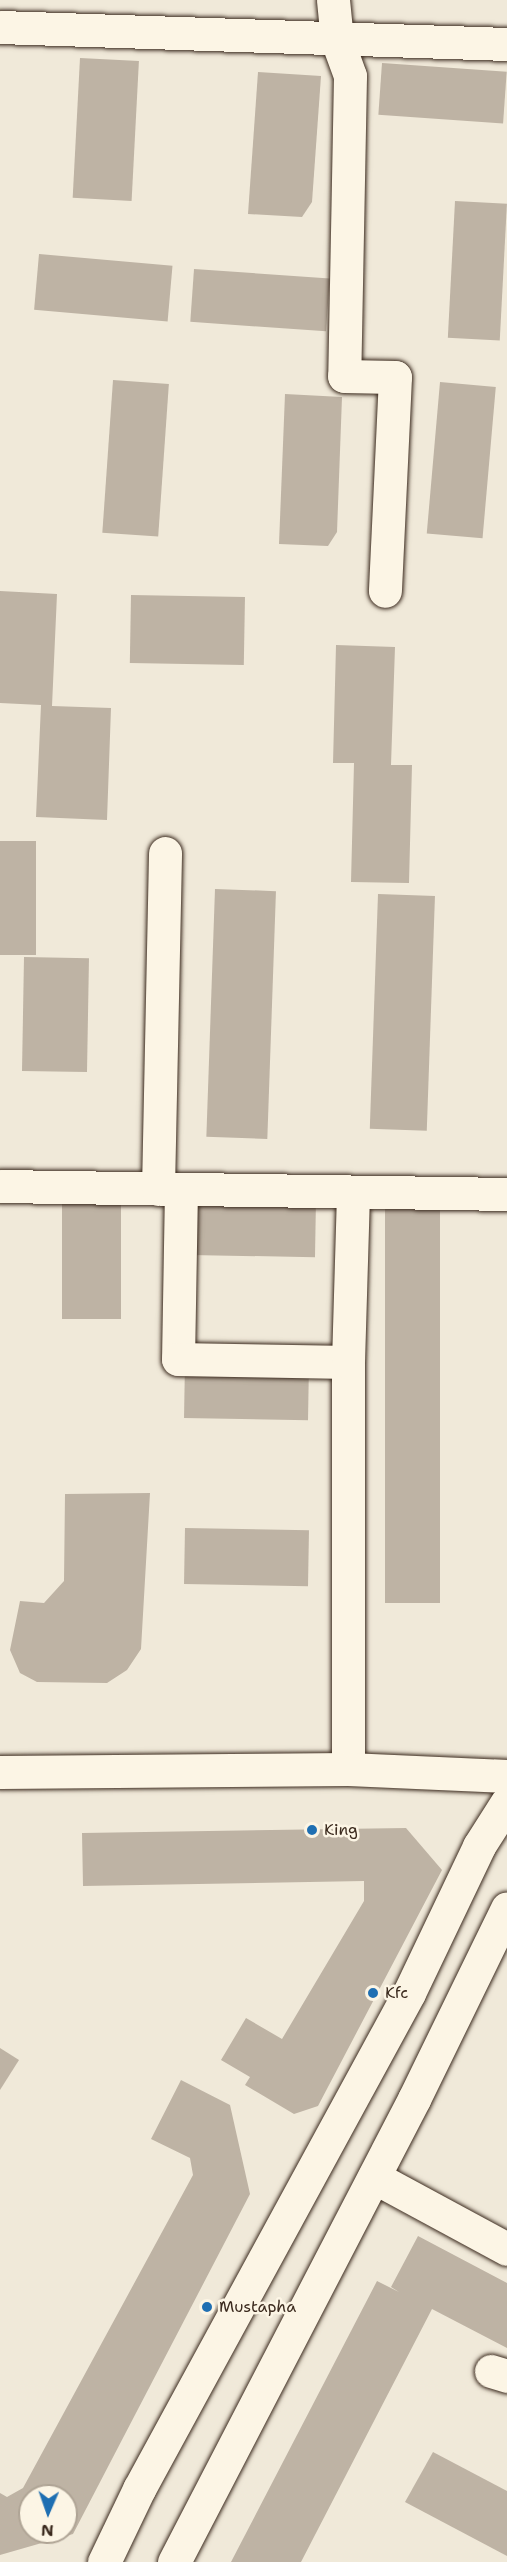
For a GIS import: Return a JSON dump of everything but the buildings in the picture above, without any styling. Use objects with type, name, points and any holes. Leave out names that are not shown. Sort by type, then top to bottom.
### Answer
[{"type":"street","points":[[333,0],[337,40],[350,76],[344,376],[395,377],[385,591]]},
{"type":"street","points":[[0,27],[507,44]]},
{"type":"street","points":[[165,853],[169,1189],[178,1359],[348,1362]]},
{"type":"street","points":[[0,1186],[507,1194]]},
{"type":"street","points":[[348,1769],[348,1362],[353,1192]]},
{"type":"street","points":[[0,1772],[348,1769],[507,1776]]},
{"type":"street","points":[[104,2562],[139,2489],[409,1993],[479,1846],[507,1802]]},
{"type":"street","points":[[174,2562],[374,2177],[507,1908]]},
{"type":"street","points":[[374,2177],[507,2249]]},
{"type":"place","name":"King","points":[[312,1830]]},
{"type":"place","name":"Kfc","points":[[373,1993]]},
{"type":"place","name":"Mustapha","points":[[207,2307]]}]
